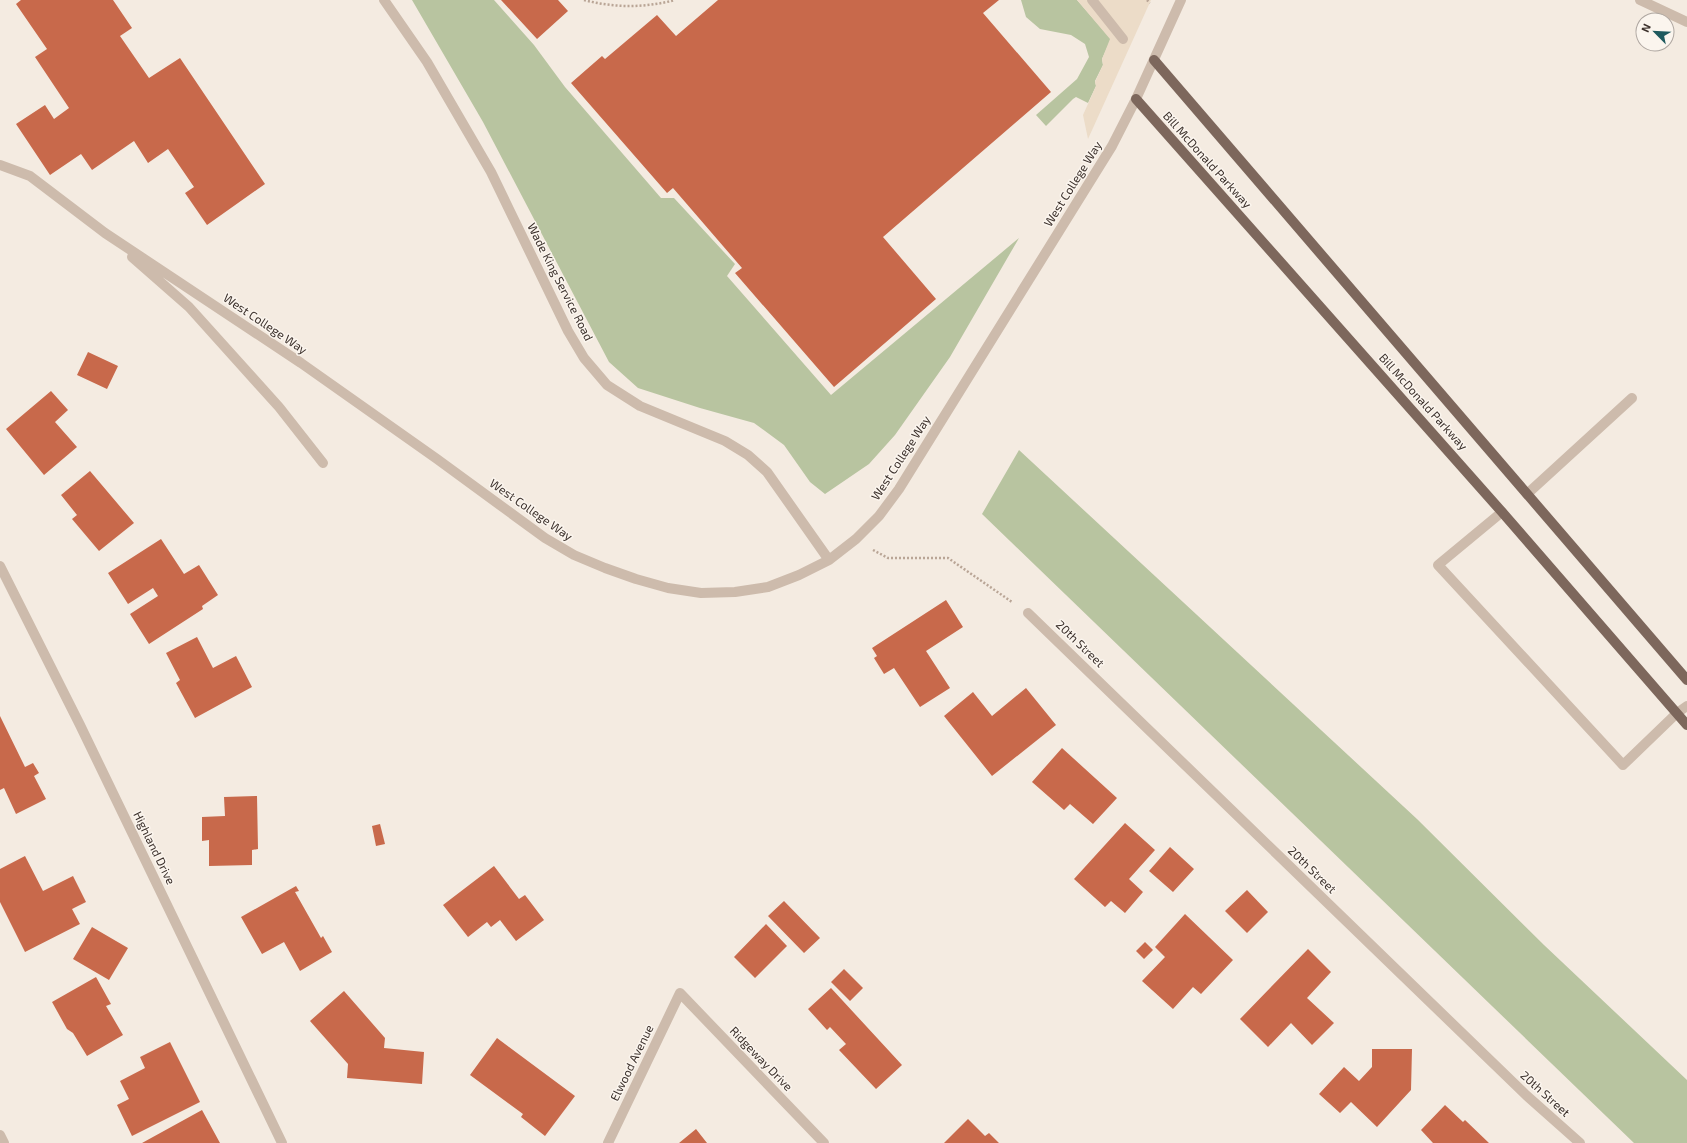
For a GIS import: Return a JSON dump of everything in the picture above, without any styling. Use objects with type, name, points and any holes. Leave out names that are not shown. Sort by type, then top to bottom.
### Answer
[{"type":"main road","name":"Bill McDonald Parkway","points":[[1154,60],[1687,680]]},
{"type":"main road","name":"Bill McDonald Parkway","points":[[1136,99],[1502,512],[1687,725]]},
{"type":"street","name":"Wade King Service Road","points":[[384,0],[427,62],[491,172],[568,331],[584,358],[607,385],[640,406],[725,441],[748,455],[767,472],[829,560]]},
{"type":"street","points":[[1092,0],[1123,39]]},
{"type":"street","name":"West College Way","points":[[0,165],[30,176],[105,233],[301,363],[437,459],[545,538],[574,555],[636,579],[668,588],[701,593],[735,592],[768,587],[799,575],[829,560],[856,539],[879,516],[899,489],[1112,146],[1136,99],[1181,0]]},
{"type":"street","points":[[1640,0],[1687,22]]},
{"type":"street","points":[[105,233],[189,308],[279,407],[323,463]]},
{"type":"street","points":[[1527,494],[1632,398]]},
{"type":"street","points":[[1502,512],[1438,565],[1623,765],[1677,713],[1687,706]]},
{"type":"street","name":"Highland Drive","points":[[0,566],[80,725],[282,1143]]},
{"type":"street","name":"20th Street","points":[[1028,613],[1526,1095],[1580,1143]]},
{"type":"street","name":"Elwood Avenue","points":[[608,1143],[680,993]]},
{"type":"street","name":"Ridgeway Drive","points":[[680,993],[824,1143]]},
{"type":"street","points":[[0,1134],[4,1143]]},
{"type":"path","points":[[584,0],[599,4],[631,7],[675,0]]},
{"type":"path","points":[[1147,0],[1150,3]]},
{"type":"path","points":[[856,539],[888,558],[948,558],[1028,613]]},
{"type":"green space","points":[[412,0],[494,0],[534,45],[565,87],[661,198],[674,198],[735,264],[727,276],[831,395],[1019,238],[950,357],[895,435],[869,464],[825,494],[810,482],[784,445],[754,423],[700,408],[638,388],[609,362],[483,122]]},
{"type":"green space","points":[[1021,0],[1077,0],[1111,39],[1102,59],[1103,65],[1095,81],[1096,86],[1088,103],[1076,97],[1046,126],[1036,115],[1077,79],[1089,57],[1085,44],[1071,35],[1040,29],[1026,17]]},
{"type":"green space","points":[[1019,450],[1417,819],[1544,945],[1687,1080],[1687,1143],[1634,1143],[982,514]]},
{"type":"shaded area","points":[[1077,0],[1151,0],[1088,139],[1083,115],[1096,86],[1095,82],[1103,65],[1102,59],[1110,39]]},
{"type":"building","points":[[21,0],[113,0],[132,28],[120,36],[149,78],[180,58],[265,184],[207,225],[185,193],[194,187],[168,149],[148,163],[134,141],[92,170],[81,154],[50,175],[16,124],[45,105],[54,119],[69,108],[35,57],[47,49],[16,4]]},
{"type":"building","points":[[501,0],[558,0],[568,11],[537,39]]},
{"type":"building","points":[[718,0],[999,0],[983,13],[1051,92],[883,237],[936,299],[834,387],[735,273],[742,268],[673,188],[667,193],[571,83],[602,56],[605,59],[657,15],[676,36]]},
{"type":"building","points":[[88,352],[118,366],[107,389],[77,375]]},
{"type":"building","points":[[51,391],[68,410],[55,422],[77,447],[44,475],[6,429]]},
{"type":"building","points":[[90,471],[134,523],[99,551],[72,519],[77,515],[61,495]]},
{"type":"building","points":[[161,539],[184,574],[199,565],[218,595],[202,606],[203,609],[149,644],[130,614],[158,596],[153,588],[128,604],[108,573]]},
{"type":"building","points":[[946,600],[963,627],[926,651],[950,688],[920,707],[894,668],[884,674],[874,658],[877,656],[872,648]]},
{"type":"building","points":[[197,637],[213,668],[236,656],[252,687],[195,718],[176,683],[180,680],[166,653]]},
{"type":"building","points":[[1026,688],[1056,725],[992,776],[944,716],[973,692],[992,716]]},
{"type":"building","points":[[0,716],[25,767],[33,763],[39,773],[34,776],[46,799],[16,814],[4,788],[0,790]]},
{"type":"building","points":[[1062,748],[1117,798],[1093,824],[1070,804],[1064,810],[1032,782]]},
{"type":"building","points":[[257,796],[258,849],[252,850],[252,865],[209,866],[209,840],[202,841],[202,817],[225,816],[224,797]]},
{"type":"building","points":[[1125,823],[1155,850],[1129,879],[1143,892],[1125,913],[1111,901],[1105,907],[1074,879]]},
{"type":"building","points":[[380,824],[385,844],[376,846],[372,826]]},
{"type":"building","points":[[1170,847],[1194,869],[1173,892],[1149,871]]},
{"type":"building","points":[[25,856],[43,891],[73,876],[86,902],[72,909],[80,924],[25,952],[0,902],[0,869]]},
{"type":"building","points":[[494,866],[519,899],[525,895],[544,920],[516,941],[500,920],[491,927],[487,922],[468,937],[443,905]]},
{"type":"building","points":[[296,886],[299,891],[295,892],[321,938],[323,936],[332,952],[300,971],[284,942],[262,954],[241,917]]},
{"type":"building","points":[[1247,890],[1268,912],[1247,933],[1225,911]]},
{"type":"building","points":[[784,901],[820,938],[804,953],[768,916]]},
{"type":"building","points":[[1185,914],[1233,960],[1201,994],[1193,987],[1173,1009],[1142,981],[1165,957],[1155,947]]},
{"type":"building","points":[[766,924],[787,946],[755,978],[734,957]]},
{"type":"building","points":[[92,927],[128,948],[109,980],[73,959]]},
{"type":"building","points":[[1145,942],[1153,950],[1144,959],[1136,951]]},
{"type":"building","points":[[1308,949],[1331,972],[1307,998],[1334,1023],[1312,1045],[1291,1023],[1268,1047],[1240,1019]]},
{"type":"building","points":[[844,969],[863,988],[850,1001],[831,982]]},
{"type":"building","points":[[96,977],[111,1004],[106,1006],[123,1035],[87,1056],[73,1033],[67,1029],[52,1002]]},
{"type":"building","points":[[831,988],[902,1065],[876,1089],[839,1050],[846,1044],[830,1027],[827,1030],[808,1009]]},
{"type":"building","points":[[344,991],[385,1038],[384,1048],[424,1052],[422,1084],[347,1078],[348,1064],[310,1021]]},
{"type":"building","points":[[497,1038],[575,1096],[545,1136],[521,1117],[523,1114],[470,1075]]},
{"type":"building","points":[[170,1042],[200,1102],[132,1136],[117,1105],[129,1099],[120,1081],[145,1068],[140,1057]]},
{"type":"building","points":[[1372,1049],[1412,1049],[1411,1090],[1377,1127],[1351,1102],[1340,1113],[1319,1094],[1344,1067],[1359,1081],[1372,1067]]},
{"type":"building","points":[[1445,1105],[1463,1122],[1465,1120],[1489,1143],[1433,1143],[1421,1130]]},
{"type":"building","points":[[202,1110],[220,1143],[142,1143]]},
{"type":"building","points":[[968,1119],[985,1136],[989,1133],[999,1143],[944,1143]]},
{"type":"building","points":[[696,1129],[707,1143],[679,1143]]}]
